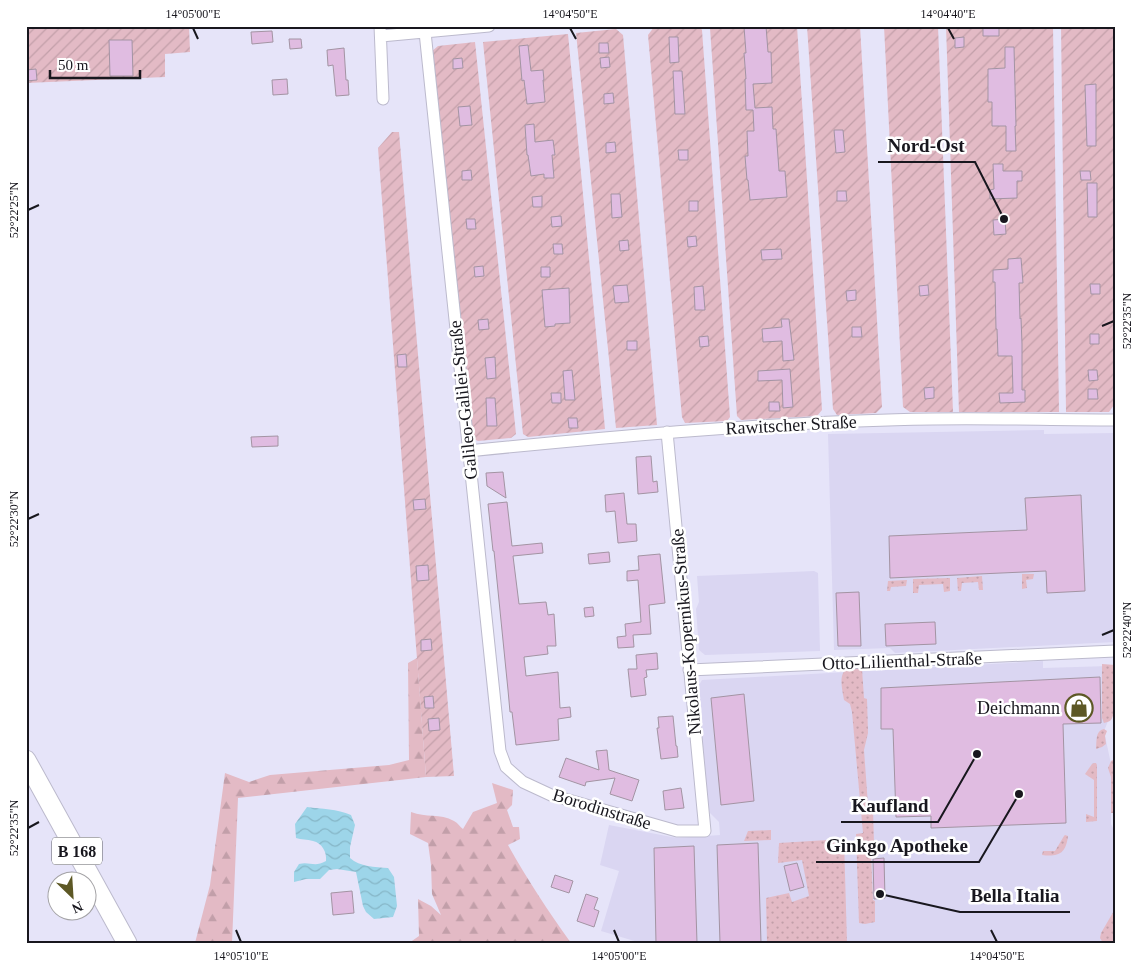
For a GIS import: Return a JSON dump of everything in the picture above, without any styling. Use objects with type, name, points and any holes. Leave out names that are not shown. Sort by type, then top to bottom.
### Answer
[{"type":"main road","name":"B 168","points":[[26,760],[127,943]]},
{"type":"street","points":[[383,99],[381,31],[489,26]]},
{"type":"street","name":"Galileo-Galilei-Straße","points":[[430,30],[468,451],[500,751],[506,767]]},
{"type":"street","name":"Rawitscher Straße","points":[[468,451],[667,432],[753,426],[890,420],[1115,420]]},
{"type":"street","name":"Nikolaus-Kopernikus-Straße","points":[[667,432],[704,831]]},
{"type":"street","name":"Otto-Lilienthal-Straße","points":[[689,670],[1115,651]]},
{"type":"street","name":"Borodinstraße","points":[[506,767],[523,782],[551,795],[677,831],[704,831]]},
{"type":"shaded area","points":[[1044,430],[1044,434],[1115,433],[1115,642],[895,653],[890,648],[834,650],[828,434]]},
{"type":"shaded area","points":[[814,571],[818,573],[820,651],[705,655],[699,650],[696,609],[699,602],[697,576]]},
{"type":"shaded area","points":[[1043,661],[1043,668],[1109,666],[1115,695],[1113,709],[1104,731],[1111,764],[1111,824],[1115,832],[1115,943],[641,943],[601,931],[619,871],[600,865],[609,825],[677,838],[720,835],[719,822],[710,813],[708,805],[698,687],[702,680]]},
{"type":"green space","points":[[26,26],[189,26],[190,52],[165,54],[165,77],[26,83]]},
{"type":"green space","points":[[699,26],[702,30],[730,417],[727,421],[685,423],[682,417],[648,35],[654,27]]},
{"type":"green space","points":[[711,26],[797,26],[822,410],[817,416],[741,420],[737,416]]},
{"type":"green space","points":[[807,26],[860,26],[882,407],[876,413],[837,415],[833,409]]},
{"type":"green space","points":[[884,26],[938,26],[953,412],[910,412],[903,407]]},
{"type":"green space","points":[[946,26],[1053,26],[1059,412],[959,412]]},
{"type":"green space","points":[[1061,26],[1114,26],[1114,405],[1109,412],[1066,412]]},
{"type":"green space","points":[[616,29],[623,35],[657,425],[616,428],[576,33]]},
{"type":"green space","points":[[568,34],[605,429],[528,437],[523,434],[483,42]]},
{"type":"green space","points":[[475,42],[516,434],[511,438],[478,441],[472,438],[431,52],[438,46]]},
{"type":"green space","points":[[392,132],[399,132],[454,776],[426,777],[378,148]]},
{"type":"green space","points":[[1022,574],[1034,574],[1033,579],[1026,580],[1027,588],[1022,589]]},
{"type":"green space","points":[[982,576],[983,590],[979,590],[978,582],[962,583],[961,591],[958,591],[957,578]]},
{"type":"green space","points":[[950,578],[950,591],[944,592],[943,584],[919,585],[918,593],[913,593],[913,579]]},
{"type":"green space","points":[[907,580],[906,586],[891,587],[890,591],[887,591],[888,581]]},
{"type":"green space","points":[[417,658],[426,777],[238,798],[232,943],[195,943],[210,885],[225,773],[249,782],[270,775],[389,765],[409,760],[408,663]]},
{"type":"green space","points":[[1102,664],[1115,665],[1113,716],[1111,720],[1104,723],[1102,718]]},
{"type":"green space","points":[[861,668],[864,698],[867,699],[868,733],[864,750],[868,805],[873,810],[874,843],[880,852],[871,853],[875,922],[865,924],[859,923],[856,834],[863,833],[852,712],[850,704],[844,700],[841,683],[845,671]]},
{"type":"green space","points":[[1104,729],[1107,731],[1105,736],[1106,744],[1096,749],[1098,734]]},
{"type":"green space","points":[[1115,759],[1115,813],[1111,813],[1111,777],[1108,768],[1111,761]]},
{"type":"green space","points":[[1094,763],[1097,765],[1097,821],[1086,822],[1086,814],[1094,817],[1094,780],[1085,774]]},
{"type":"green space","points":[[492,783],[513,790],[512,805],[507,810],[513,827],[519,827],[520,839],[508,845],[538,895],[571,943],[409,943],[419,936],[418,899],[431,906],[441,915],[432,894],[428,843],[410,834],[411,812],[449,819],[463,829],[473,812],[497,803]]},
{"type":"green space","points":[[771,830],[771,840],[744,841],[748,831]]},
{"type":"green space","points":[[1065,835],[1068,836],[1067,842],[1060,853],[1057,855],[1042,855],[1043,851],[1055,851]]},
{"type":"green space","points":[[844,839],[847,943],[767,943],[766,898],[789,893],[792,902],[809,896],[802,860],[778,863],[779,843]]},
{"type":"green space","points":[[1115,909],[1115,943],[1103,943],[1100,938],[1101,933]]},
{"type":"water","points":[[307,807],[335,810],[351,815],[355,825],[350,847],[350,858],[363,865],[388,868],[394,877],[397,906],[393,917],[374,919],[366,912],[356,872],[337,869],[329,870],[320,879],[306,879],[294,882],[294,872],[299,864],[318,864],[326,861],[325,851],[319,844],[311,840],[296,838],[295,824]]},
{"type":"building","points":[[766,26],[768,52],[771,52],[772,83],[753,84],[755,108],[772,107],[773,129],[776,129],[779,171],[785,171],[787,197],[750,200],[745,156],[748,156],[747,131],[754,131],[753,110],[746,110],[744,27]]},
{"type":"building","points":[[983,26],[999,26],[999,36],[983,36]]},
{"type":"building","points":[[272,31],[273,42],[252,44],[251,32]]},
{"type":"building","points":[[669,37],[678,37],[679,62],[670,63]]},
{"type":"building","points":[[964,37],[964,47],[955,48],[955,38]]},
{"type":"building","points":[[289,39],[301,39],[302,48],[290,49]]},
{"type":"building","points":[[109,40],[132,40],[133,76],[110,76]]},
{"type":"building","points":[[599,43],[608,43],[609,53],[599,53]]},
{"type":"building","points":[[528,45],[531,71],[543,70],[545,102],[527,104],[524,80],[522,81],[519,46]]},
{"type":"building","points":[[1005,47],[1014,47],[1016,151],[1006,151],[1006,126],[992,126],[992,102],[988,102],[988,69],[1005,68]]},
{"type":"building","points":[[344,48],[349,95],[336,96],[333,65],[328,66],[327,50]]},
{"type":"building","points":[[609,57],[610,67],[601,68],[600,58]]},
{"type":"building","points":[[462,58],[463,68],[453,69],[453,59]]},
{"type":"building","points":[[36,69],[37,80],[26,81],[26,70]]},
{"type":"building","points":[[673,71],[682,71],[685,114],[675,114]]},
{"type":"building","points":[[287,79],[288,94],[273,95],[272,80]]},
{"type":"building","points":[[1096,84],[1096,146],[1087,146],[1085,85]]},
{"type":"building","points":[[613,93],[614,103],[604,104],[604,94]]},
{"type":"building","points":[[470,106],[472,125],[460,126],[458,107]]},
{"type":"building","points":[[534,124],[535,142],[553,140],[555,155],[552,155],[554,178],[544,178],[544,174],[531,176],[527,155],[525,125]]},
{"type":"building","points":[[834,130],[843,130],[845,152],[836,153]]},
{"type":"building","points":[[615,142],[616,152],[606,153],[606,143]]},
{"type":"building","points":[[678,150],[688,150],[688,160],[679,160]]},
{"type":"building","points":[[993,164],[1003,164],[1003,171],[1022,171],[1022,181],[1017,181],[1017,198],[990,199],[990,190],[994,189]]},
{"type":"building","points":[[471,170],[472,180],[462,180],[462,171]]},
{"type":"building","points":[[1080,171],[1090,171],[1091,180],[1081,180]]},
{"type":"building","points":[[1087,183],[1097,183],[1097,217],[1088,217]]},
{"type":"building","points":[[837,191],[846,191],[847,201],[837,201]]},
{"type":"building","points":[[611,194],[620,194],[622,217],[612,218]]},
{"type":"building","points":[[542,196],[542,207],[533,207],[532,197]]},
{"type":"building","points":[[689,201],[698,201],[698,211],[689,211]]},
{"type":"building","points":[[561,216],[562,226],[552,227],[551,217]]},
{"type":"building","points":[[466,219],[475,219],[476,229],[467,229]]},
{"type":"building","points":[[1005,219],[1006,234],[994,235],[993,220]]},
{"type":"building","points":[[696,236],[697,246],[688,247],[687,237]]},
{"type":"building","points":[[628,240],[629,250],[620,251],[619,241]]},
{"type":"building","points":[[553,244],[562,244],[563,254],[554,254]]},
{"type":"building","points":[[781,249],[782,259],[762,260],[761,250]]},
{"type":"building","points":[[1021,258],[1023,283],[1019,283],[1020,319],[1022,390],[1025,390],[1025,402],[1000,403],[999,393],[1013,393],[1012,356],[998,356],[993,270],[1008,269],[1008,259]]},
{"type":"building","points":[[483,266],[484,276],[475,277],[474,267]]},
{"type":"building","points":[[541,267],[550,267],[550,277],[541,277]]},
{"type":"building","points":[[1090,284],[1100,284],[1100,294],[1091,294]]},
{"type":"building","points":[[627,285],[629,302],[615,303],[613,286]]},
{"type":"building","points":[[928,285],[929,295],[920,296],[919,286]]},
{"type":"building","points":[[703,286],[705,310],[695,310],[694,287]]},
{"type":"building","points":[[569,288],[570,323],[545,327],[542,290]]},
{"type":"building","points":[[856,290],[856,300],[847,301],[846,291]]},
{"type":"building","points":[[488,319],[489,329],[479,330],[478,320]]},
{"type":"building","points":[[781,319],[789,319],[794,360],[783,361],[782,341],[763,342],[762,329],[782,327]]},
{"type":"building","points":[[852,327],[861,327],[862,337],[852,337]]},
{"type":"building","points":[[1090,334],[1099,334],[1099,344],[1090,344]]},
{"type":"building","points":[[708,336],[709,346],[700,347],[699,337]]},
{"type":"building","points":[[627,341],[637,341],[637,350],[627,350]]},
{"type":"building","points":[[406,354],[407,367],[398,367],[397,355]]},
{"type":"building","points":[[495,357],[496,378],[487,379],[485,358]]},
{"type":"building","points":[[790,369],[793,407],[783,408],[782,380],[758,381],[758,371]]},
{"type":"building","points":[[572,370],[575,400],[565,400],[563,371]]},
{"type":"building","points":[[1088,370],[1097,370],[1098,380],[1089,381]]},
{"type":"building","points":[[934,387],[934,398],[925,399],[924,388]]},
{"type":"building","points":[[1088,389],[1097,389],[1098,399],[1088,399]]},
{"type":"building","points":[[551,393],[561,393],[561,403],[552,403]]},
{"type":"building","points":[[486,398],[495,398],[497,426],[487,426]]},
{"type":"building","points":[[769,402],[779,402],[780,411],[769,411]]},
{"type":"building","points":[[568,418],[577,418],[578,428],[569,428]]},
{"type":"building","points":[[278,436],[278,446],[252,447],[251,437]]},
{"type":"building","points":[[651,456],[653,482],[657,481],[658,492],[638,494],[636,457]]},
{"type":"building","points":[[503,472],[506,498],[487,486],[486,473]]},
{"type":"building","points":[[624,493],[627,524],[636,524],[637,541],[618,543],[615,511],[606,512],[605,495]]},
{"type":"building","points":[[1081,495],[1085,591],[1047,593],[1046,571],[890,578],[889,536],[1027,530],[1025,498]]},
{"type":"building","points":[[425,499],[426,509],[414,510],[413,500]]},
{"type":"building","points":[[507,502],[512,546],[542,543],[543,553],[513,556],[519,604],[546,602],[548,615],[554,614],[556,646],[547,646],[548,654],[524,657],[526,676],[558,672],[560,708],[570,707],[571,717],[558,719],[559,740],[516,745],[512,712],[510,712],[488,504]]},
{"type":"building","points":[[609,552],[610,562],[589,564],[588,554]]},
{"type":"building","points":[[660,554],[665,603],[649,605],[651,634],[633,635],[634,647],[618,648],[617,637],[626,636],[625,624],[641,622],[638,580],[627,581],[627,571],[639,570],[638,556]]},
{"type":"building","points":[[428,565],[429,580],[417,581],[416,566]]},
{"type":"building","points":[[859,592],[861,646],[838,646],[836,593]]},
{"type":"building","points":[[593,607],[594,616],[585,617],[584,608]]},
{"type":"building","points":[[935,622],[936,644],[886,646],[885,624]]},
{"type":"building","points":[[431,639],[432,650],[421,651],[421,640]]},
{"type":"building","points":[[657,653],[658,669],[646,670],[647,677],[644,678],[646,695],[631,697],[628,669],[637,669],[636,655]]},
{"type":"building","points":[[1100,677],[1101,723],[1063,724],[1066,823],[931,828],[931,816],[896,817],[893,729],[881,729],[881,688]]},
{"type":"building","points":[[744,694],[754,801],[721,805],[711,698]]},
{"type":"building","points":[[433,696],[434,708],[425,708],[424,697]]},
{"type":"building","points":[[673,716],[678,757],[661,759],[657,728],[659,728],[658,717]]},
{"type":"building","points":[[439,718],[440,730],[429,731],[428,719]]},
{"type":"building","points":[[607,750],[609,770],[639,780],[632,801],[610,794],[615,778],[586,782],[585,786],[559,777],[566,758],[599,770],[596,751]]},
{"type":"building","points":[[681,788],[684,808],[665,810],[663,791]]},
{"type":"building","points":[[758,843],[761,943],[720,943],[717,845]]},
{"type":"building","points":[[694,846],[697,943],[656,943],[654,848]]},
{"type":"building","points":[[884,858],[885,898],[874,899],[873,859]]},
{"type":"building","points":[[797,863],[804,887],[790,891],[784,866]]},
{"type":"building","points":[[555,875],[573,881],[569,893],[551,887]]},
{"type":"building","points":[[352,891],[354,913],[333,915],[331,893]]},
{"type":"building","points":[[586,894],[598,898],[594,909],[599,911],[594,927],[577,921]]},
{"type":"place","name":"Nord-Ost","points":[[1004,219]]},
{"type":"place","name":"Deichmann","points":[[1079,708]]},
{"type":"place","name":"Kaufland","points":[[977,754]]},
{"type":"place","name":"Ginkgo Apotheke","points":[[1019,794]]},
{"type":"place","name":"Bella Italia","points":[[880,894]]}]
